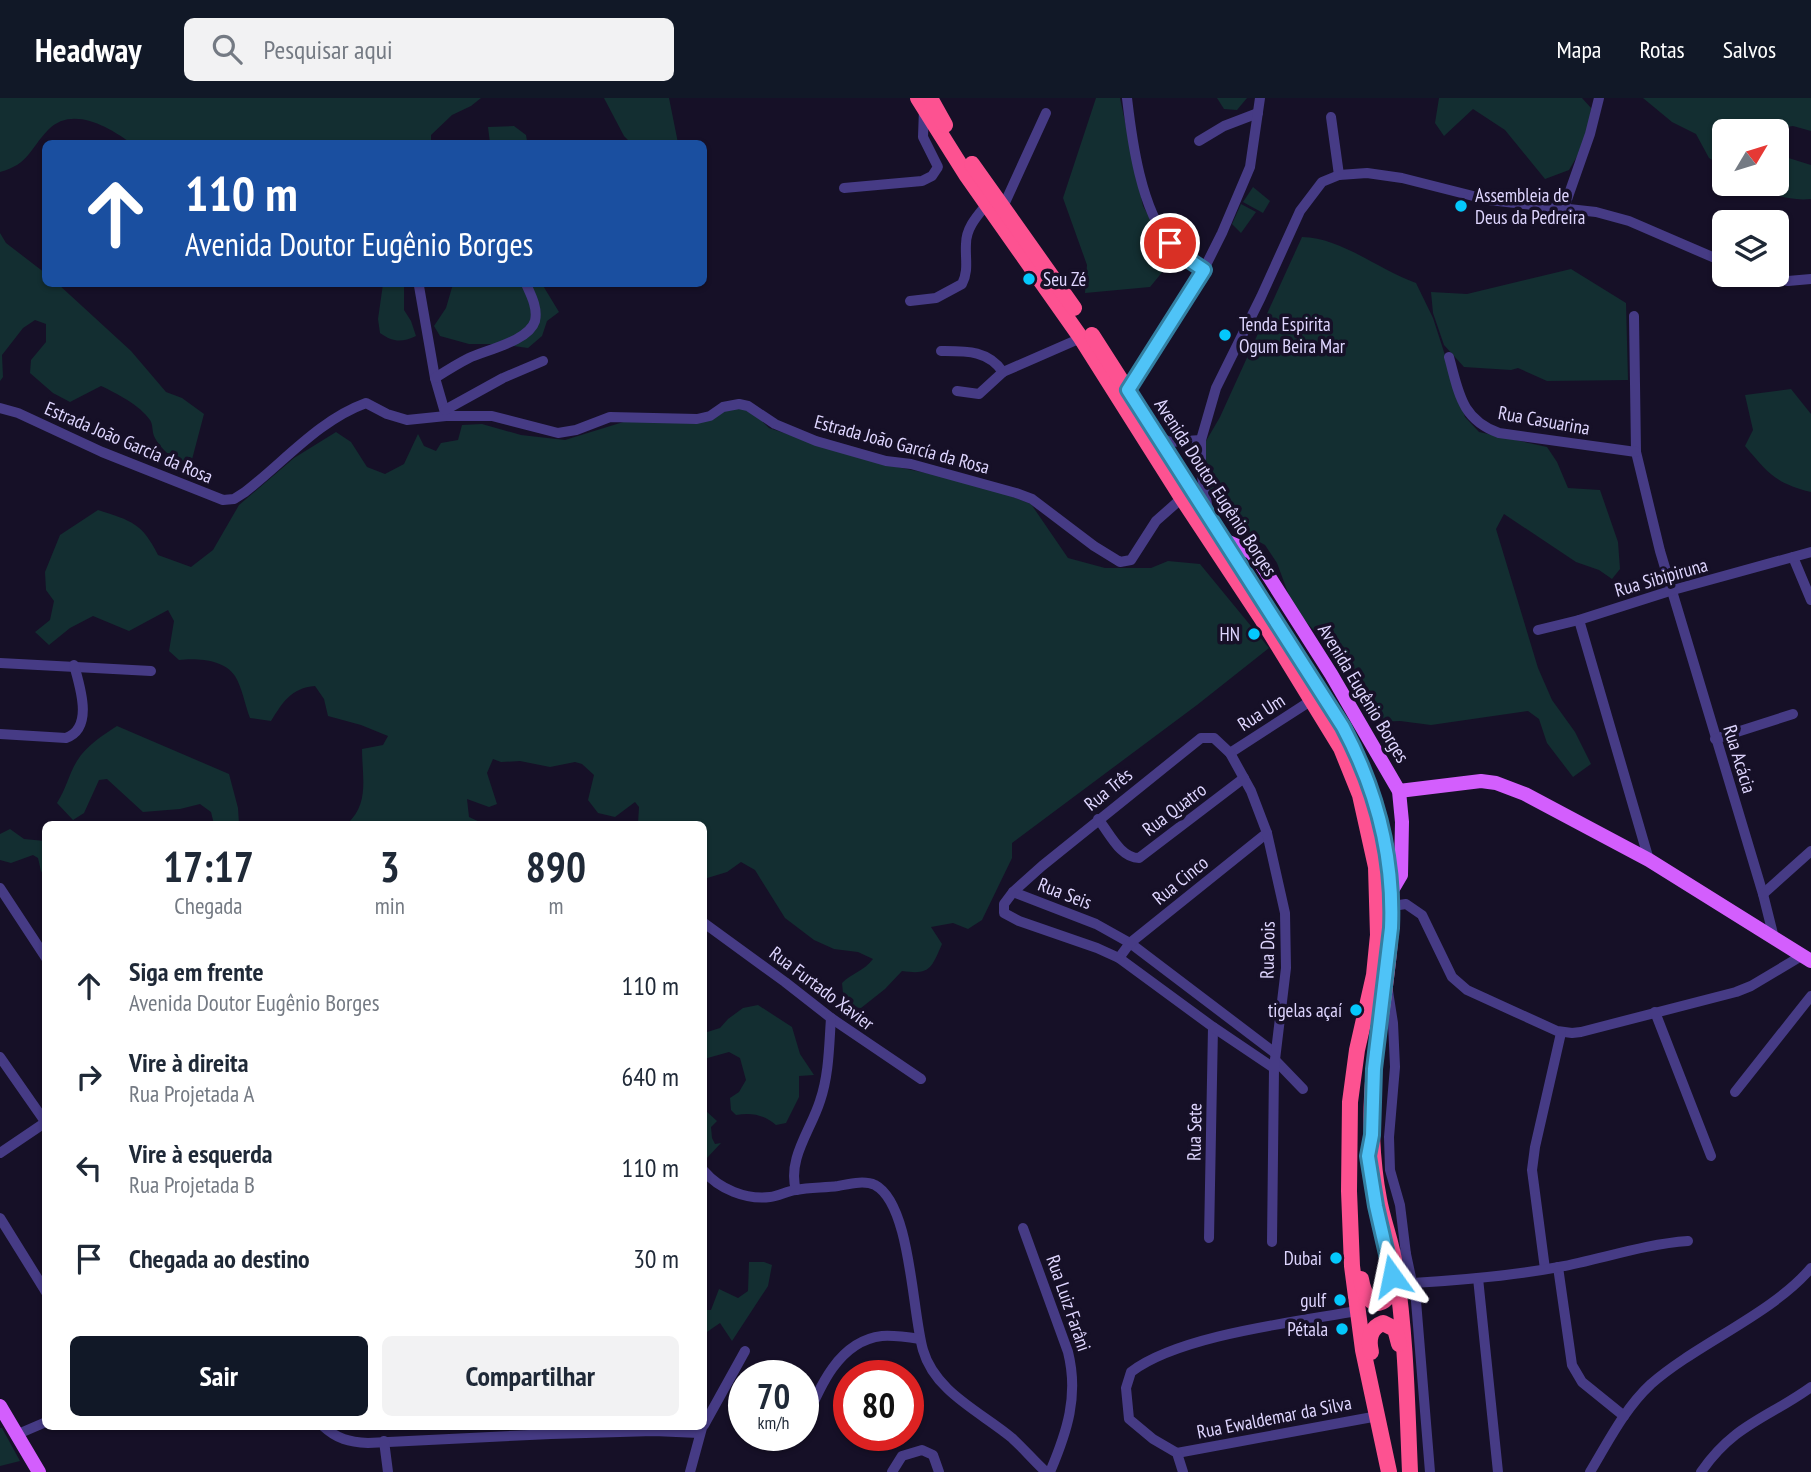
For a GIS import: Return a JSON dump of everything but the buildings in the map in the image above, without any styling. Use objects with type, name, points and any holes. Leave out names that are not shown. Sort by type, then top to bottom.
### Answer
[{"type":"highway","name":"Avenida Doutor Eugênio Borges","points":[[924,102],[1082,338],[1312,699],[1349,764],[1366,813],[1378,887],[1377,953],[1352,1088],[1348,1129],[1349,1191],[1357,1311],[1389,1472]]},
{"type":"highway","name":"Avenida Doutor Eugênio Borges","points":[[995,206],[1062,289],[1226,541],[1355,750],[1378,813],[1392,899],[1386,978],[1374,1069],[1372,1135],[1379,1201],[1390,1237],[1401,1257],[1408,1472]]},
{"type":"highway","points":[[1352,1088],[1360,1272],[1365,1297],[1377,1303],[1390,1293],[1392,1276],[1368,1156],[1372,1135]]},
{"type":"highway","points":[[1395,1472],[1368,1343],[1373,1329],[1383,1323],[1395,1329],[1399,1341],[1408,1472]]},
{"type":"main road","name":"Avenida Eugênio Borges","points":[[1226,541],[1251,552],[1261,564],[1324,663],[1399,791],[1401,875],[1392,899]]},
{"type":"main road","points":[[1399,791],[1464,782],[1496,783],[1525,794],[1649,860],[1807,958]]},
{"type":"main road","points":[[0,1406],[19,1434],[39,1472]]},
{"type":"street","points":[[1127,98],[1133,149],[1145,191],[1158,222],[1170,243],[1204,270]]},
{"type":"street","points":[[1128,390],[1204,270],[1250,167],[1260,98]]},
{"type":"street","points":[[1564,208],[1590,134],[1599,98]]},
{"type":"street","points":[[844,188],[922,181],[932,176],[938,167],[923,137],[924,102]]},
{"type":"street","points":[[910,301],[936,298],[962,284],[967,269],[965,242],[969,230],[995,206],[1046,113]]},
{"type":"street","points":[[1199,141],[1258,113]]},
{"type":"street","points":[[1331,117],[1339,174]]},
{"type":"street","points":[[1209,517],[1201,471],[1200,440],[1216,388],[1300,211],[1322,182],[1339,174],[1367,173],[1391,176],[1489,200],[1596,212],[1629,221],[1712,257]]},
{"type":"street","points":[[1789,281],[1811,279]]},
{"type":"street","points":[[419,287],[435,378],[446,413],[503,378],[542,361]]},
{"type":"street","points":[[435,378],[457,364],[516,339],[530,329],[535,321],[536,307],[527,287]]},
{"type":"street","points":[[1634,316],[1636,452],[1654,528],[1673,590]]},
{"type":"street","points":[[957,391],[979,394],[1003,372],[1082,338]]},
{"type":"street","points":[[941,351],[982,354],[993,359],[1003,372]]},
{"type":"street","name":"Rua Casuarina","points":[[1449,357],[1467,411],[1476,422],[1487,429],[1499,433],[1636,452]]},
{"type":"street","name":"Estrada João García da Rosa","points":[[0,408],[18,413],[102,452],[214,498],[228,501],[245,492],[330,421],[366,403],[396,418],[407,420],[446,413],[492,416],[558,433],[576,430],[610,417],[697,419],[710,416],[723,407],[739,404],[748,406],[775,424],[816,440],[886,461],[911,464],[972,480],[1032,499],[1084,539],[1120,562],[1131,560],[1156,520],[1182,498]]},
{"type":"street","points":[[1157,436],[1171,442],[1200,440]]},
{"type":"street","name":"Rua Sibipiruna","points":[[1538,630],[1811,552]]},
{"type":"street","points":[[1793,558],[1811,600]]},
{"type":"street","name":"Rua Acácia","points":[[1673,590],[1774,938]]},
{"type":"street","points":[[1579,620],[1649,860]]},
{"type":"street","points":[[0,663],[151,671]]},
{"type":"street","points":[[0,734],[66,738],[79,730],[82,722],[82,702],[74,665]]},
{"type":"street","name":"Rua Um","points":[[1230,753],[1312,699]]},
{"type":"street","points":[[1715,739],[1793,714]]},
{"type":"street","name":"Rua Três","points":[[1013,892],[1098,819],[1201,738],[1214,738],[1230,753]]},
{"type":"street","name":"Rua Dois","points":[[1230,753],[1267,832],[1285,914],[1287,942],[1274,1060],[1272,1242]]},
{"type":"street","name":"Rua Quatro","points":[[1098,819],[1123,852],[1139,858],[1244,778]]},
{"type":"street","name":"Rua Cinco","points":[[1119,958],[1130,943],[1267,832]]},
{"type":"street","points":[[1750,923],[1764,899],[1811,851]]},
{"type":"street","points":[[0,888],[42,952]]},
{"type":"street","name":"Rua Seis","points":[[1274,1060],[1213,1027],[1119,958],[1008,916],[1004,912],[1004,904],[1013,892],[1096,924],[1130,943],[1274,1060],[1303,1089]]},
{"type":"street","points":[[1392,899],[1406,904],[1422,915],[1452,977],[1467,990],[1562,1032],[1581,1031],[1743,989],[1807,958]]},
{"type":"street","name":"Rua Furtado Xavier","points":[[707,925],[831,1018],[920,1079]]},
{"type":"street","points":[[1386,978],[1395,1067],[1389,1137],[1390,1170],[1400,1205],[1401,1257],[1413,1283],[1430,1472]]},
{"type":"street","points":[[1735,1092],[1811,996]]},
{"type":"street","points":[[1656,1012],[1711,1156]]},
{"type":"street","points":[[796,1190],[793,1180],[794,1167],[821,1100],[831,1018]]},
{"type":"street","name":"Rua Sete","points":[[1209,1238],[1213,1027]]},
{"type":"street","points":[[1545,1269],[1532,1170],[1562,1032]]},
{"type":"street","points":[[0,1057],[42,1119]]},
{"type":"street","points":[[0,1153],[42,1125]]},
{"type":"street","points":[[707,1173],[729,1190],[756,1198],[796,1190],[866,1183],[875,1185],[895,1209],[902,1228],[920,1339],[927,1362],[945,1387],[1011,1438],[1048,1472]]},
{"type":"street","points":[[0,1217],[42,1285]]},
{"type":"street","name":"Rua Luiz Farâni","points":[[1023,1228],[1073,1372],[1071,1412],[1064,1438],[1048,1472]]},
{"type":"street","points":[[1413,1283],[1545,1269],[1645,1247],[1688,1241]]},
{"type":"street","points":[[1558,1267],[1572,1365],[1582,1382],[1624,1416]]},
{"type":"street","points":[[1590,1472],[1639,1396],[1670,1369],[1763,1307],[1811,1268]]},
{"type":"street","points":[[1478,1278],[1498,1472]]},
{"type":"street","points":[[1183,1472],[1177,1453],[1144,1433],[1129,1419],[1126,1388],[1131,1372],[1163,1354],[1219,1337],[1357,1311]]},
{"type":"street","points":[[819,1394],[827,1377],[848,1350],[858,1343],[883,1336],[920,1339]]},
{"type":"street","points":[[707,1419],[745,1352]]},
{"type":"street","points":[[1701,1472],[1721,1447],[1741,1429],[1811,1387]]},
{"type":"street","name":"Rua Ewaldemar da Silva","points":[[1177,1453],[1378,1416]]},
{"type":"street","points":[[19,1434],[42,1424]]},
{"type":"street","points":[[328,1430],[344,1440],[368,1443],[552,1430],[670,1430]]},
{"type":"street","points":[[691,1472],[702,1430]]},
{"type":"street","points":[[384,1441],[388,1472]]},
{"type":"street","points":[[892,1472],[902,1456],[922,1450],[933,1455],[939,1472]]},
{"type":"green space","points":[[0,98],[481,98],[452,115],[431,135],[431,140],[126,140],[90,121],[68,119],[48,130],[17,165],[0,172]]},
{"type":"green space","points":[[604,98],[669,98],[677,140],[628,140]]},
{"type":"green space","points":[[1096,98],[1120,98],[1143,206],[1173,259],[1150,287],[1085,293],[1087,265],[1063,198]]},
{"type":"green space","points":[[1217,98],[1247,98],[1237,110],[1224,109]]},
{"type":"green space","points":[[1439,98],[1582,98],[1591,108],[1588,138],[1569,170],[1545,179],[1505,130],[1473,109],[1444,136],[1435,123]]},
{"type":"green space","points":[[1643,98],[1811,98],[1811,131],[1789,127],[1789,119],[1712,119],[1712,160],[1696,134],[1672,122]]},
{"type":"green space","points":[[514,126],[526,135],[527,140],[490,140],[488,127]]},
{"type":"green space","points":[[1789,158],[1811,165],[1811,199],[1781,196],[1789,196]]},
{"type":"green space","points":[[1253,187],[1270,201],[1263,213],[1243,202]]},
{"type":"green space","points":[[1241,204],[1256,212],[1241,233],[1232,224]]},
{"type":"green space","points":[[0,233],[6,243],[42,271],[42,287],[61,287],[131,351],[166,392],[182,398],[204,414],[190,467],[169,455],[154,436],[151,422],[134,404],[101,386],[70,402],[53,393],[30,373],[31,360],[46,342],[46,324],[35,320],[23,328],[2,355],[3,377],[0,381]]},
{"type":"green space","points":[[1302,237],[1345,248],[1416,283],[1433,318],[1465,417],[1479,432],[1547,447],[1568,488],[1600,490],[1618,542],[1620,569],[1612,579],[1599,570],[1576,562],[1504,514],[1496,529],[1538,668],[1552,700],[1575,732],[1591,764],[1573,777],[1547,743],[1539,719],[1528,711],[1431,725],[1400,721],[1375,722],[1351,677],[1351,690],[1321,638],[1294,609],[1277,563],[1265,545],[1236,529],[1215,500],[1210,489],[1206,465],[1206,441],[1220,417]]},
{"type":"green space","points":[[1571,269],[1626,303],[1628,380],[1547,381],[1518,368],[1511,370],[1464,367],[1444,345],[1433,313],[1431,292],[1467,294]]},
{"type":"green space","points":[[383,287],[404,287],[404,310],[416,336],[406,340],[389,338],[380,333],[378,319]]},
{"type":"green space","points":[[452,287],[544,287],[559,312],[547,321],[542,336],[528,348],[469,344],[440,336],[434,326],[446,308]]},
{"type":"green space","points":[[1791,389],[1811,414],[1811,492],[1780,481],[1745,446],[1753,430],[1745,395]]},
{"type":"green space","points":[[731,406],[753,412],[769,428],[845,453],[887,465],[956,479],[1031,504],[1068,558],[1105,568],[1151,568],[1168,561],[1200,564],[1269,648],[1012,843],[1012,858],[982,920],[968,929],[953,923],[931,927],[942,944],[932,965],[919,972],[902,971],[861,1008],[850,1007],[843,993],[842,983],[873,959],[858,952],[834,949],[814,940],[785,918],[755,870],[741,862],[727,872],[707,878],[707,821],[638,821],[639,807],[635,802],[615,817],[598,813],[588,800],[594,775],[582,764],[575,762],[550,767],[493,759],[487,773],[497,804],[489,807],[467,799],[469,817],[478,821],[350,821],[362,799],[362,749],[383,745],[388,736],[328,716],[324,699],[315,686],[294,693],[271,721],[250,718],[240,685],[230,670],[209,661],[179,660],[169,651],[174,621],[168,610],[129,631],[93,616],[70,628],[49,645],[35,632],[50,620],[54,601],[46,590],[45,572],[60,535],[98,510],[135,525],[147,536],[158,555],[191,567],[213,550],[239,505],[294,458],[336,432],[351,442],[367,467],[385,474],[404,464],[418,434],[424,446],[436,451],[441,443],[458,440],[462,425],[482,424],[521,435],[565,440],[633,419],[677,423]]},
{"type":"green space","points":[[117,726],[229,774],[239,821],[213,821],[211,812],[200,804],[180,809],[143,812],[107,779],[99,780],[84,813],[73,820],[57,803],[77,761],[85,750]]},
{"type":"green space","points":[[10,829],[24,839],[42,841],[42,872],[38,858],[33,855],[11,863],[0,860],[0,834]]},
{"type":"green space","points":[[758,1005],[792,1027],[800,1054],[814,1075],[799,1076],[799,1097],[786,1123],[776,1125],[753,1114],[736,1115],[731,1110],[730,1098],[739,1092],[746,1080],[740,1058],[729,1052],[707,1058],[707,1032],[720,1028],[743,1008]]},
{"type":"green space","points":[[707,1112],[717,1121],[711,1127],[712,1138],[715,1144],[721,1143],[707,1158]]},
{"type":"green space","points":[[749,1262],[772,1265],[768,1286],[732,1341],[720,1323],[707,1332],[707,1310],[711,1310],[719,1289],[738,1298],[748,1291]]},
{"type":"green space","points":[[2,1428],[20,1461],[0,1466]]},
{"type":"place","name":"Assembleia de Deus da Pedreira","points":[[1461,206]]},
{"type":"place","name":"Seu Zé","points":[[1029,279]]},
{"type":"place","name":"Tenda Espirita Ogum Beira Mar","points":[[1225,335]]},
{"type":"place","name":"HN","points":[[1254,634]]},
{"type":"place","name":"tigelas açaí","points":[[1356,1010]]},
{"type":"place","name":"Dubai","points":[[1336,1258]]},
{"type":"place","name":"gulf","points":[[1340,1300]]},
{"type":"place","name":"Pétala","points":[[1342,1329]]},
{"type":"route","points":[[1170,243],[1204,270],[1159,345],[1128,390],[1343,727],[1369,783],[1386,850],[1392,906],[1391,928],[1374,1069],[1372,1135],[1368,1156],[1392,1276]]}]
